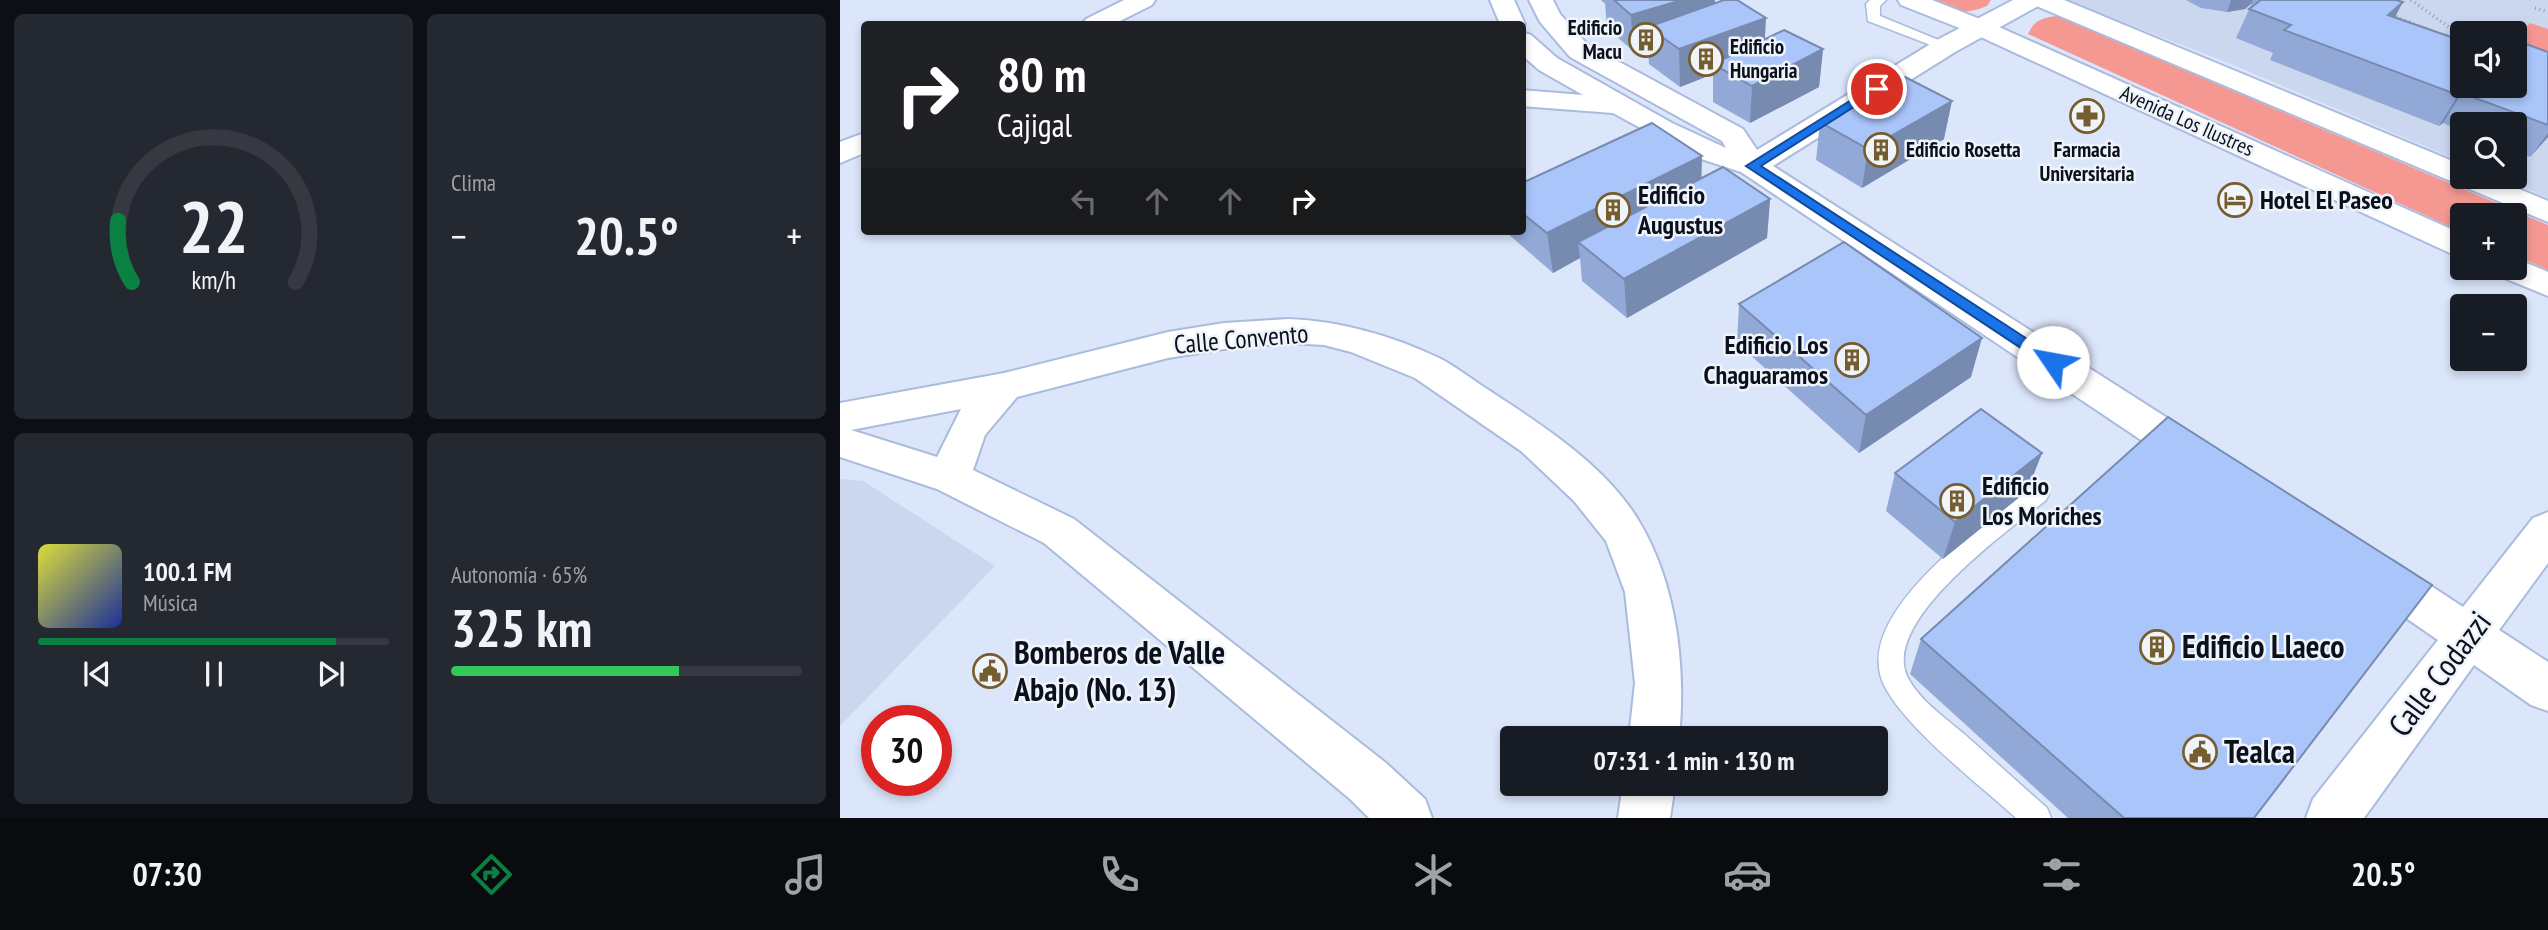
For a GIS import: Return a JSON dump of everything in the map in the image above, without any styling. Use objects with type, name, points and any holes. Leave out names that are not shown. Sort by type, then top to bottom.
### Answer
[{"type":"street","points":[[1101,21],[1143,0]]},
{"type":"street","points":[[1482,0],[1487,21]]},
{"type":"street","points":[[1502,0],[1511,21]]},
{"type":"street","points":[[1514,0],[1521,21]]},
{"type":"street","points":[[1541,0],[1549,17],[1579,51],[1733,135],[1752,166]]},
{"type":"street","points":[[1921,4],[1965,13],[1987,6],[1991,0]]},
{"type":"street","points":[[1752,166],[1946,46],[2031,0]]},
{"type":"street","points":[[2043,0],[2450,171]]},
{"type":"street","points":[[2073,0],[2076,8],[2094,20]]},
{"type":"street","name":"Avenida Los Ilustres","points":[[1921,4],[2055,61],[2450,241]]},
{"type":"street","points":[[2055,61],[2026,41],[2026,31],[2032,25],[2054,17],[2094,20]]},
{"type":"street","points":[[1526,37],[1535,67]]},
{"type":"street","points":[[1526,48],[1535,67],[1625,108],[1702,150],[1752,166],[2227,476]]},
{"type":"street","points":[[1535,67],[1579,51]]},
{"type":"street","points":[[1526,98],[1625,108]]},
{"type":"street","points":[[840,154],[861,144]]},
{"type":"street","points":[[840,170],[861,167]]},
{"type":"street","points":[[2494,189],[2548,212]]},
{"type":"street","points":[[2527,275],[2548,285]]},
{"type":"street","name":"Calle Convento","points":[[840,418],[1004,387],[1168,345],[1224,336],[1288,331],[1324,333],[1361,342],[1428,369],[1535,440],[1589,489],[1624,533],[1647,592],[1659,682],[1655,726]]},
{"type":"street","points":[[951,478],[966,432],[981,409],[1004,387]]},
{"type":"street","points":[[840,442],[951,478],[1059,531],[1368,781],[1406,818]]},
{"type":"street","name":"Calle Codazzi","points":[[2332,818],[2548,530]]},
{"type":"street","points":[[2343,552],[2548,689]]},
{"type":"street","points":[[1644,818],[1647,796]]},
{"type":"lane","points":[[1879,0],[1873,4],[1873,18],[1946,46]]},
{"type":"lane","points":[[2036,818],[1920,713],[1895,680],[1890,650],[1910,608],[1966,551],[2038,494]]},
{"type":"path","points":[[2411,0],[2450,28]]},
{"type":"path","points":[[2535,8],[2548,12]]},
{"type":"path","points":[[2381,11],[2420,27]]},
{"type":"shaded area","points":[[1912,0],[1991,0],[1987,6],[1977,10],[1958,11],[1940,9]]},
{"type":"shaded area","points":[[2066,0],[2548,0],[2548,198],[2527,189],[2527,112],[2450,112],[2450,157],[2226,62]]},
{"type":"shaded area","points":[[2057,16],[2450,183],[2450,189],[2463,189],[2496,203],[2450,203],[2450,227],[2028,34],[2039,20]]},
{"type":"shaded area","points":[[2530,23],[2548,29],[2548,69],[2527,62],[2527,26]]},
{"type":"shaded area","points":[[2527,216],[2548,225],[2548,270],[2527,260]]},
{"type":"shaded area","points":[[840,479],[863,481],[995,566],[840,726]]},
{"type":"building","points":[[1614,0],[1682,0],[1631,15]]},
{"type":"building","points":[[1724,0],[1737,0],[1766,18],[1679,49],[1648,27]]},
{"type":"building","points":[[2261,0],[2403,2],[2388,15],[2450,37],[2450,92],[2284,30],[2291,25],[2249,9]]},
{"type":"building","points":[[1784,30],[1823,49],[1752,86],[1713,64]]},
{"type":"building","points":[[2527,44],[2548,52],[2548,125],[2527,117],[2527,112],[2513,112],[2475,98],[2527,98]]},
{"type":"building","points":[[1905,77],[1952,101],[1868,149],[1820,122]]},
{"type":"building","points":[[1652,123],[1702,156],[1547,233],[1526,216],[1526,181]]},
{"type":"building","points":[[1723,167],[1770,199],[1624,279],[1578,242]]},
{"type":"building","points":[[1844,242],[1982,338],[1866,415],[1739,304]]},
{"type":"building","points":[[1981,409],[2042,453],[1955,522],[1895,473]]},
{"type":"building","name":"Edificio Llaeco","points":[[2168,417],[2432,585],[2254,818],[2124,818],[1921,639]]},
{"type":"place","name":"Edificio Macu","points":[[1646,40]]},
{"type":"place","name":"Edificio Hungaria","points":[[1706,59]]},
{"type":"place","name":"Farmacia Universitaria","points":[[2087,116]]},
{"type":"place","name":"Edificio Rosetta","points":[[1881,150]]},
{"type":"place","name":"Hotel El Paseo","points":[[2235,200]]},
{"type":"place","name":"Edificio Augustus","points":[[1613,210]]},
{"type":"place","name":"Edificio Los Chaguaramos","points":[[1852,360]]},
{"type":"place","name":"Edificio Los Moriches","points":[[1957,501]]},
{"type":"place","name":"Edificio Llaeco","points":[[2157,647]]},
{"type":"place","name":"Bomberos de Valle Abajo (No. 13)","points":[[990,671]]},
{"type":"place","name":"Tealca","points":[[2200,752]]},
{"type":"route","points":[[1877,89],[1752,166],[2053,362]]}]
